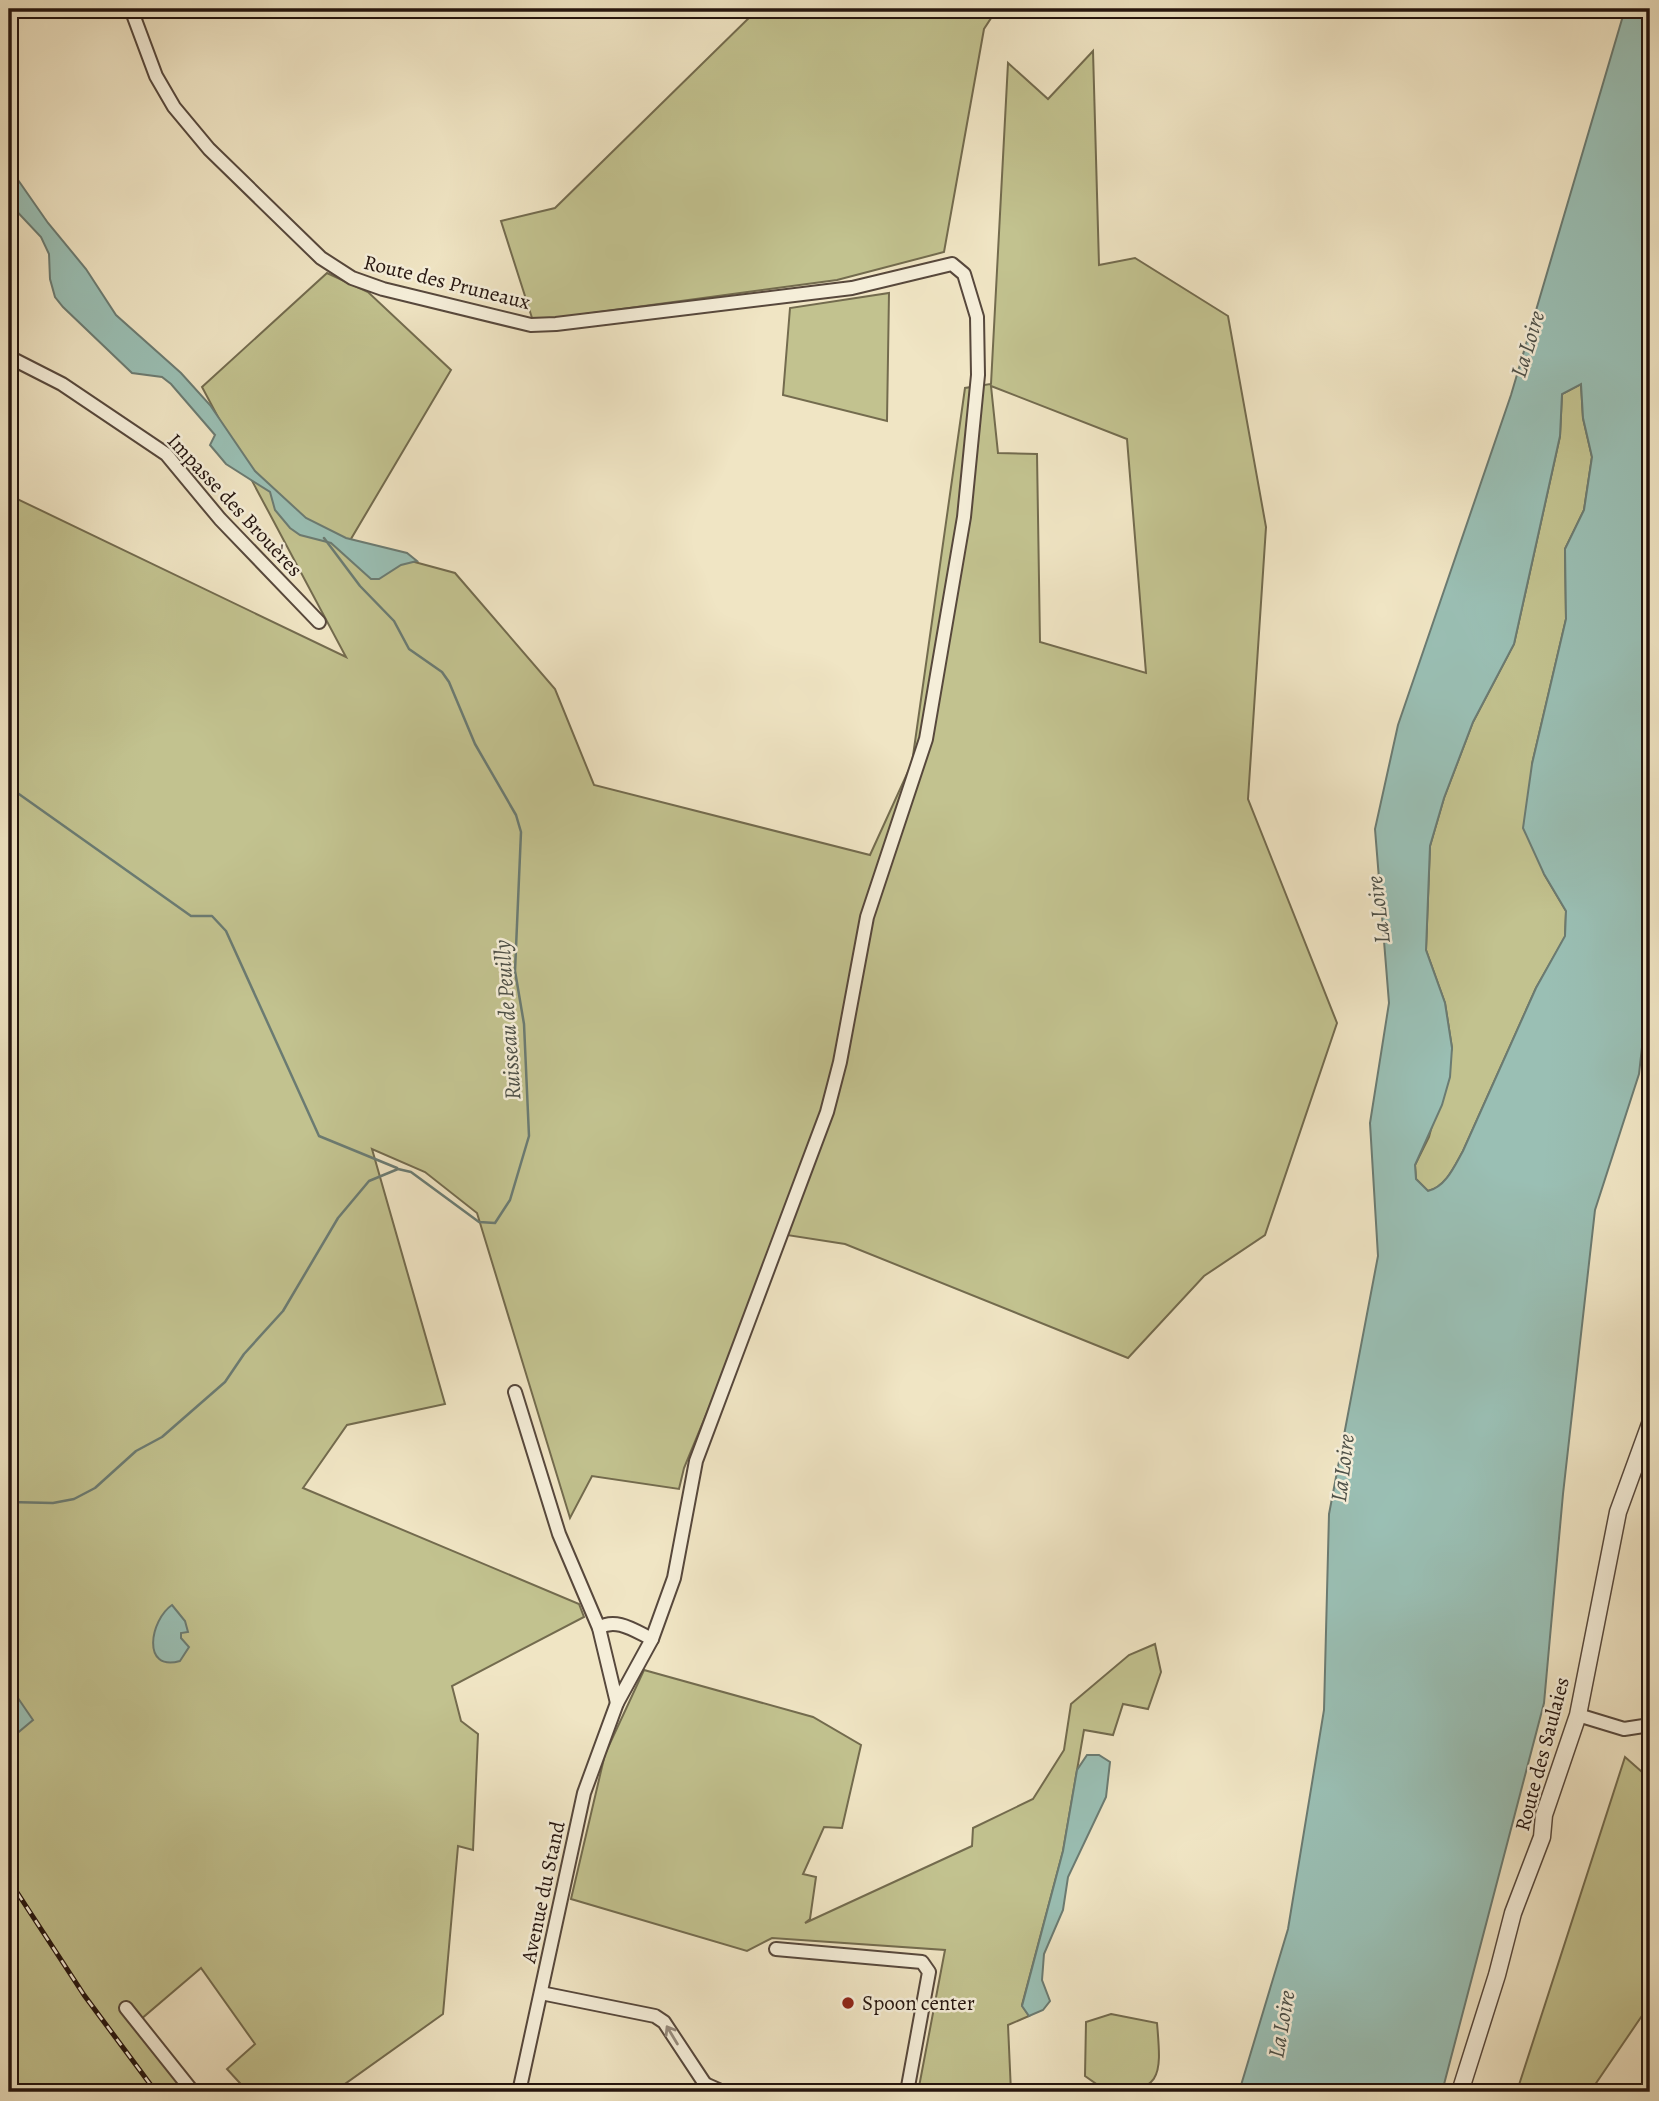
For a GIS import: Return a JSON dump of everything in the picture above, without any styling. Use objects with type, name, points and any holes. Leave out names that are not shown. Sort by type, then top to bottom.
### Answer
[{"type":"street","name":"Route des Pruneaux","points":[[131,9],[156,76],[174,107],[209,149],[321,258],[352,278],[383,289],[519,322],[556,324],[852,288],[952,264],[964,274]]},
{"type":"street","name":"Avenue du Stand","points":[[519,2092],[584,1793],[617,1703],[652,1639],[674,1577],[696,1461],[827,1112],[840,1062],[867,917],[926,739],[964,517],[978,375],[977,317],[964,274]]},
{"type":"street","name":"Impasse des Brouères","points":[[9,357],[62,384],[166,454],[229,529],[319,622]]},
{"type":"street","points":[[515,1392],[559,1534],[599,1628],[617,1703]]},
{"type":"street","name":"Route des Saulaies","points":[[1460,2092],[1497,1975],[1513,1913],[1542,1837],[1544,1815],[1578,1715],[1618,1511],[1650,1424]]},
{"type":"street","points":[[599,1628],[607,1623],[617,1623],[652,1639]]},
{"type":"street","points":[[1578,1715],[1624,1728],[1650,1725]]},
{"type":"street","points":[[775,1949],[922,1962],[927,1966],[929,1972],[907,2092]]},
{"type":"street","points":[[541,1993],[655,2015],[664,2022],[704,2088],[723,2092]]},
{"type":"street","points":[[126,2008],[193,2092]]},
{"type":"green space","points":[[758,9],[997,9],[984,29],[944,252],[837,280],[533,321],[501,221],[555,208]]},
{"type":"green space","points":[[1093,51],[1099,265],[1135,258],[1228,316],[1266,527],[1248,799],[1337,1023],[1265,1235],[1204,1276],[1128,1358],[845,1244],[781,1234],[684,1468],[679,1489],[592,1476],[570,1518],[477,1213],[425,1172],[372,1149],[445,1404],[347,1425],[303,1488],[579,1604],[584,1617],[452,1686],[461,1721],[478,1734],[473,1850],[458,1846],[443,2014],[338,2089],[339,2092],[248,2092],[227,2069],[255,2044],[201,1968],[133,2026],[186,2092],[9,2092],[9,495],[346,657],[202,387],[327,273],[368,292],[451,370],[348,544],[455,573],[555,689],[594,785],[870,855],[912,763],[965,388],[991,384],[1008,63],[1048,99]],"holes":[[[991,386],[1127,439],[1146,673],[1040,642],[1037,454],[998,453]]]},
{"type":"green space","points":[[889,293],[887,421],[783,395],[790,308]]},
{"type":"green space","points":[[1581,384],[1583,418],[1592,457],[1584,510],[1565,549],[1566,619],[1532,764],[1544,874],[1566,911],[1565,937],[1536,988],[1463,1151],[1445,1180],[1428,1191],[1416,1179],[1415,1165],[1429,1137],[1452,1048],[1445,1003],[1426,950],[1430,846],[1444,798],[1473,722],[1514,644],[1560,436],[1562,394]]},
{"type":"green space","points":[[1155,1644],[1161,1672],[1148,1709],[1123,1704],[1113,1735],[1084,1730],[1063,1851],[1022,2005],[1029,2016],[1008,2025],[1011,2092],[918,2092],[945,1950],[772,1938],[747,1951],[571,1899],[605,1754],[644,1670],[813,1717],[861,1745],[842,1828],[824,1827],[803,1874],[816,1877],[810,1919],[805,1923],[972,1846],[973,1828],[1033,1799],[1064,1750],[1071,1704],[1129,1655]]},
{"type":"green space","points":[[1625,1757],[1650,1779],[1650,2004],[1590,2092],[1524,2092],[1518,2088]]},
{"type":"green space","points":[[1111,2014],[1157,2023],[1158,2070],[1147,2085],[1136,2089],[1101,2092],[1102,2088],[1085,2076],[1086,2022]]},
{"type":"water","name":"La Loire","points":[[1625,9],[1650,9],[1650,976],[1639,1074],[1595,1210],[1563,1494],[1544,1703],[1442,2092],[1239,2092],[1288,1929],[1324,1710],[1329,1514],[1378,1256],[1370,1123],[1389,1003],[1375,829],[1398,725],[1511,395]],"holes":[[[1581,384],[1583,418],[1592,457],[1584,510],[1565,549],[1566,619],[1532,764],[1523,828],[1544,874],[1566,911],[1565,936],[1536,988],[1463,1151],[1445,1180],[1428,1191],[1416,1179],[1415,1165],[1442,1105],[1450,1077],[1452,1048],[1445,1003],[1426,950],[1430,846],[1444,798],[1473,722],[1514,644],[1560,436],[1562,394]]]},
{"type":"water","points":[[9,167],[48,223],[86,269],[116,315],[181,373],[210,405],[255,471],[306,518],[346,538],[407,553],[417,561],[401,565],[379,579],[371,579],[331,543],[300,535],[290,528],[275,510],[270,492],[226,464],[210,445],[215,435],[171,384],[162,377],[132,373],[55,297],[50,279],[49,254],[41,237],[9,203]]},
{"type":"water","points":[[172,1605],[185,1621],[188,1632],[181,1633],[181,1638],[189,1647],[180,1661],[168,1662],[159,1659],[153,1643],[158,1622]]},
{"type":"water","points":[[9,1685],[33,1720],[9,1740]]},
{"type":"water","points":[[1087,1755],[1099,1755],[1110,1762],[1106,1797],[1068,1877],[1063,1910],[1044,1954],[1042,1980],[1050,2001],[1043,2010],[1029,2016],[1022,2006],[1063,1851],[1077,1770]]},
{"type":"waterway","name":"Ruisseau de Peuilly","points":[[9,1502],[53,1503],[74,1499],[95,1488],[136,1451],[162,1437],[225,1382],[244,1354],[283,1311],[338,1218],[369,1181],[398,1169],[411,1172],[479,1222],[495,1223],[510,1200],[529,1136],[524,1024],[515,971],[521,832],[516,815],[475,744],[449,682],[442,672],[409,649],[394,621],[360,586],[324,538]]},
{"type":"waterway","points":[[9,787],[191,916],[212,916],[226,931],[319,1136],[397,1168]]},
{"type":"railway","points":[[9,1880],[84,1995],[156,2092]]},
{"type":"place","name":"Spoon center","points":[[848,2003]]}]
